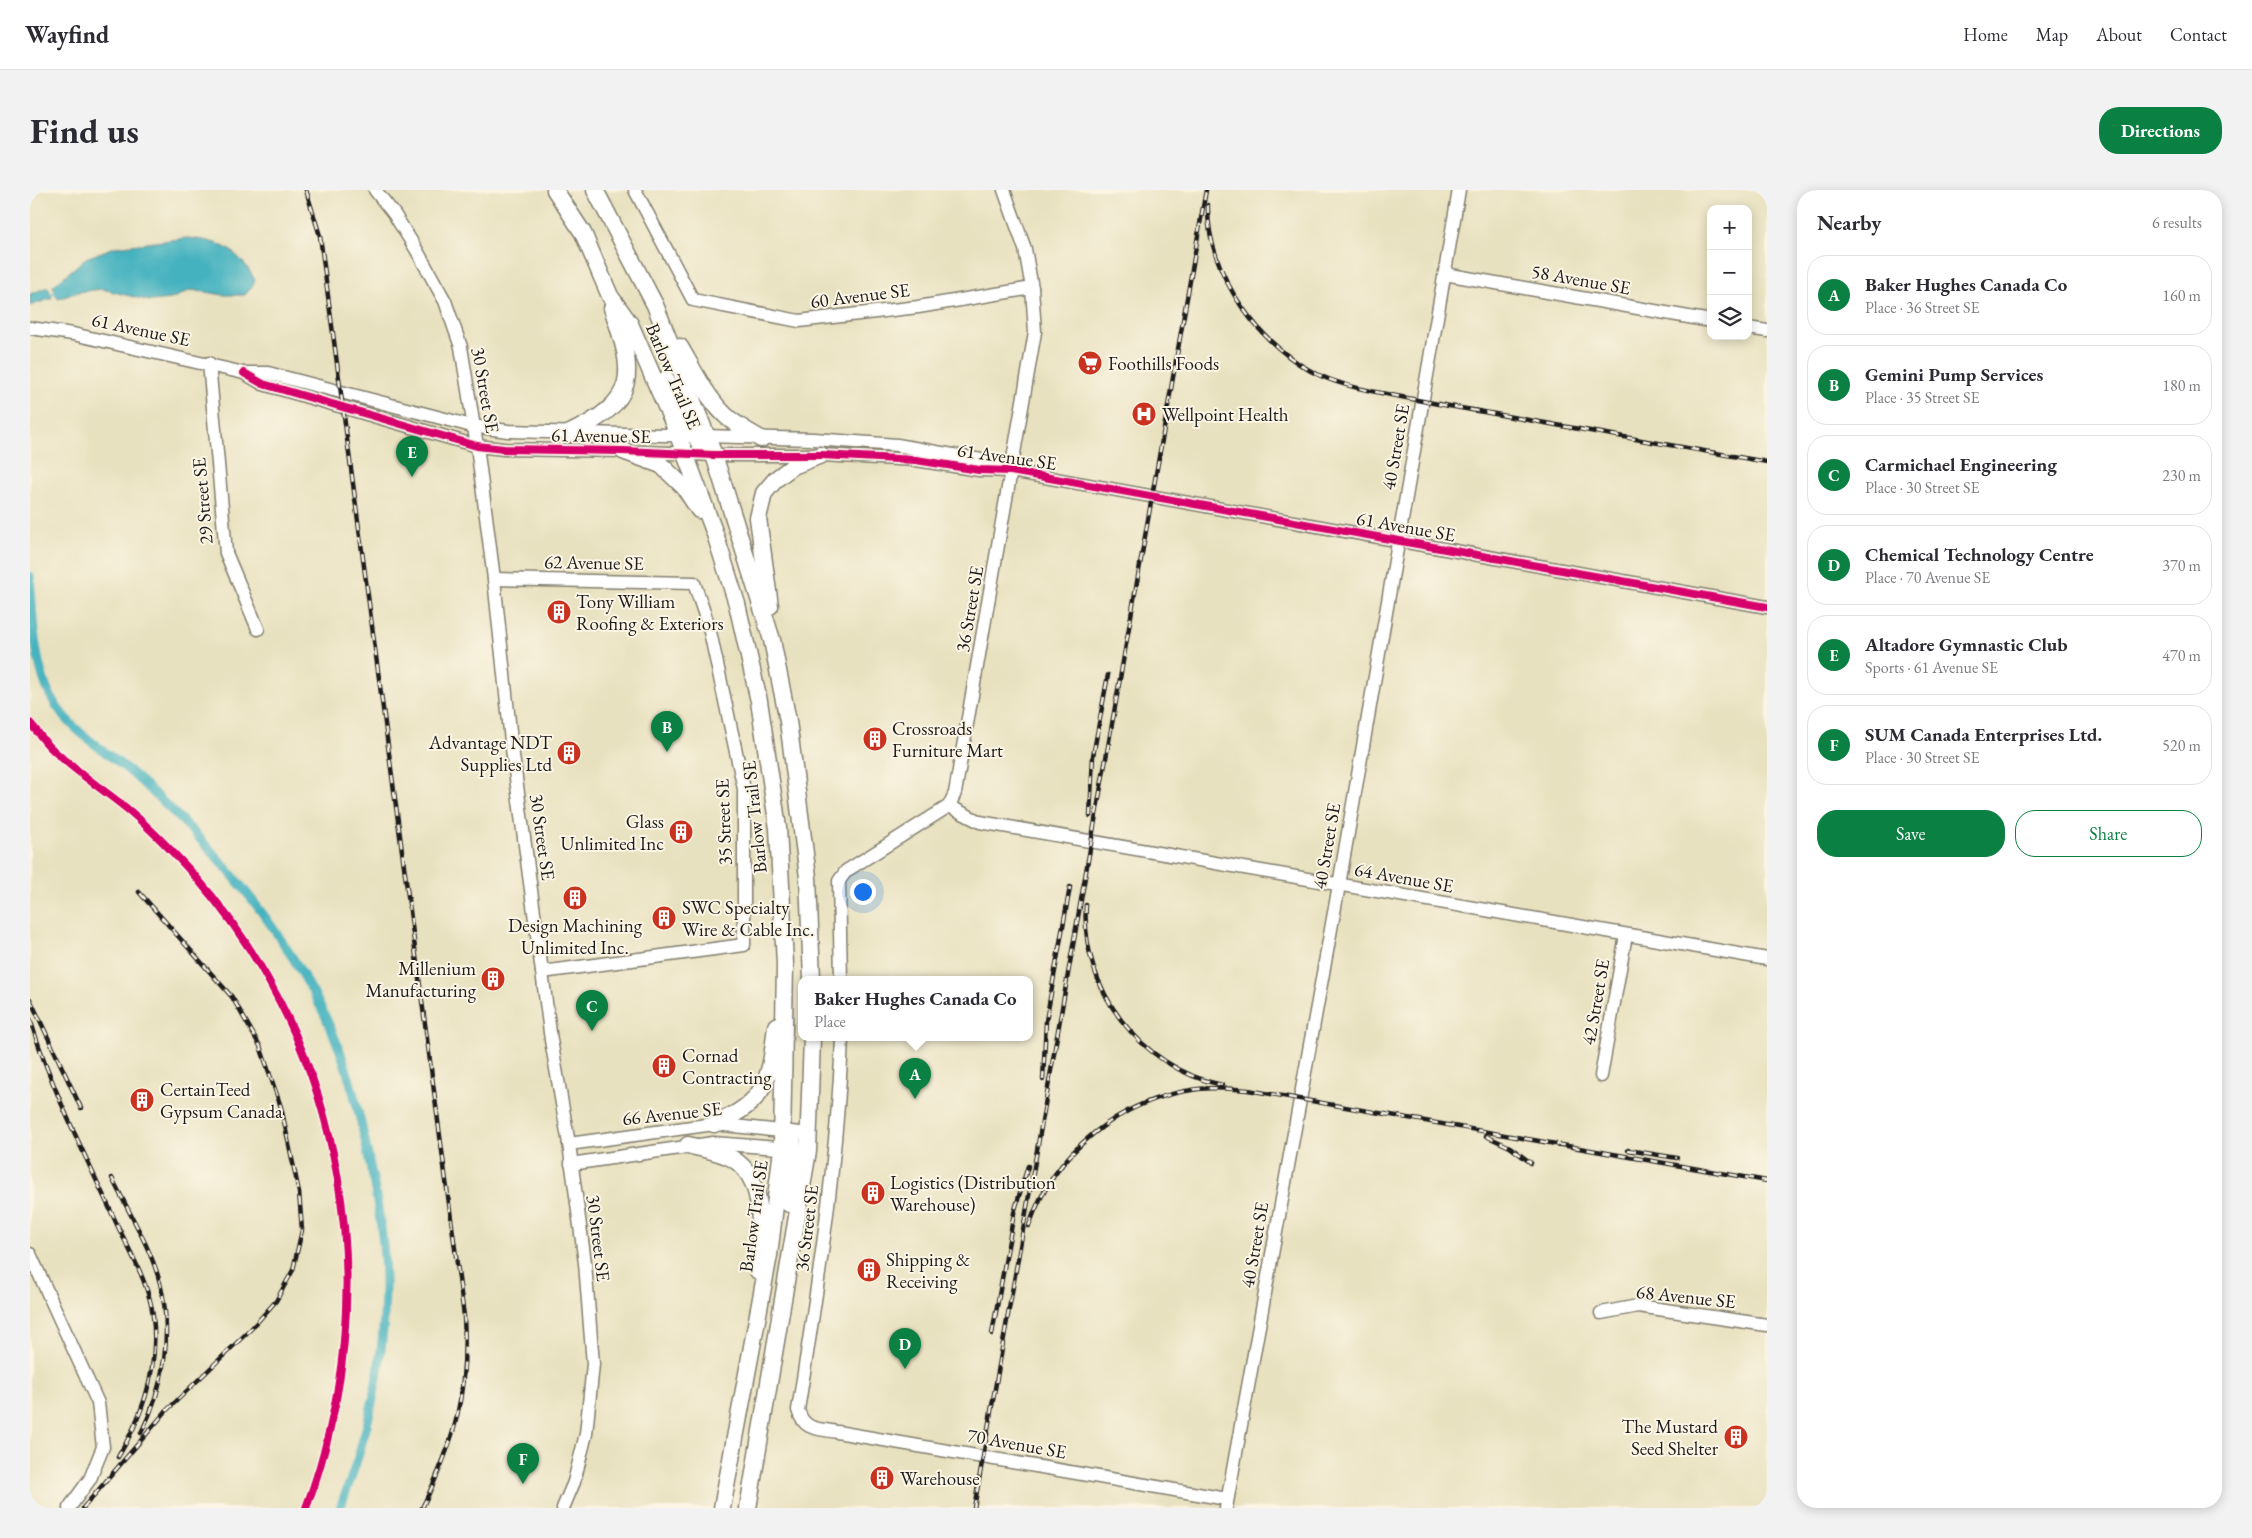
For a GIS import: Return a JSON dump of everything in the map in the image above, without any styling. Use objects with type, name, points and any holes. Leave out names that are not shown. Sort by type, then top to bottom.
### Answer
[{"type":"main road","name":"Barlow Trail SE","points":[[555,190],[582,233],[610,296],[630,324],[694,437],[714,455],[772,640],[788,721],[808,877],[812,976]]},
{"type":"main road","name":"Barlow Trail SE","points":[[595,190],[655,305],[694,437],[689,454],[737,604],[759,700],[778,828],[785,964],[783,1130],[794,1150],[788,1271],[748,1508]]},
{"type":"main road","points":[[568,434],[592,423],[606,413],[617,401],[626,386],[628,366],[626,349],[611,306],[610,296]]},
{"type":"main road","points":[[655,305],[709,394],[725,415],[743,429],[761,439]]},
{"type":"main road","points":[[623,451],[662,465],[684,487],[716,534]]},
{"type":"main road","points":[[689,454],[747,588],[761,605]]},
{"type":"main road","points":[[772,640],[773,623],[758,518],[764,493],[776,479],[793,466],[821,455]]},
{"type":"main road","points":[[714,1124],[743,1110],[759,1094],[766,1080],[773,1056],[785,964]]},
{"type":"main road","name":"Barlow Trail SE","points":[[722,1508],[769,1255],[794,1150],[810,1134],[812,1041]]},
{"type":"main road","points":[[688,1145],[734,1159],[752,1182],[758,1198],[761,1222],[758,1249],[760,1305]]},
{"type":"street","name":"30 Street SE","points":[[374,190],[394,214],[412,242],[445,301],[461,347],[472,426],[477,446],[494,579],[511,741],[551,1040],[569,1144],[585,1264],[594,1364],[586,1434],[574,1482],[563,1508]]},
{"type":"street","name":"60 Avenue SE","points":[[635,190],[692,300],[799,321],[918,307],[1032,288]]},
{"type":"street","name":"36 Street SE","points":[[949,806],[955,793],[1035,332],[1032,288],[1025,249],[1004,190]]},
{"type":"street","name":"40 Street SE","points":[[1227,1504],[1339,885],[1459,190]]},
{"type":"street","name":"58 Avenue SE","points":[[1445,274],[1707,321]]},
{"type":"street","name":"61 Avenue SE","points":[[30,328],[73,334],[209,363],[244,373],[264,384],[477,446],[534,450],[714,455],[821,455],[916,460],[979,470],[1011,471],[1767,607]]},
{"type":"street","points":[[1752,329],[1767,331]]},
{"type":"street","name":"29 Street SE","points":[[209,363],[226,553],[258,629]]},
{"type":"street","name":"61 Avenue SE","points":[[244,373],[268,373],[472,426],[508,431],[814,439],[897,445],[981,460],[1011,471]]},
{"type":"street","name":"62 Avenue SE","points":[[494,579],[694,583]]},
{"type":"street","name":"35 Street SE","points":[[542,972],[744,945],[744,789],[709,627],[694,583]]},
{"type":"street","points":[[841,976],[839,882],[846,871],[949,806]]},
{"type":"street","name":"64 Avenue SE","points":[[949,806],[980,822],[1767,960]]},
{"type":"street","name":"42 Street SE","points":[[1601,1076],[1626,935]]},
{"type":"street","name":"36 Street SE","points":[[801,1421],[798,1410],[823,1255],[840,1089],[842,1041]]},
{"type":"street","name":"66 Avenue SE","points":[[569,1144],[714,1124],[810,1134]]},
{"type":"street","name":"66 Avenue SE","points":[[571,1164],[688,1145],[713,1143],[794,1150]]},
{"type":"street","points":[[30,1254],[98,1403],[103,1447],[90,1479],[69,1508]]},
{"type":"street","name":"68 Avenue SE","points":[[1601,1313],[1638,1306],[1767,1325]]},
{"type":"street","name":"70 Avenue SE","points":[[801,1421],[808,1426],[837,1432],[1227,1504]]},
{"type":"water","points":[[187,238],[210,241],[227,248],[248,269],[255,280],[253,286],[245,295],[224,295],[191,290],[171,299],[150,301],[102,289],[78,292],[58,299],[53,286],[86,258],[115,247]]},
{"type":"water","points":[[48,287],[52,298],[30,306],[30,294]]},
{"type":"waterway","points":[[47,295],[56,293]]},
{"type":"waterway","points":[[30,576],[38,660],[53,701],[72,725],[134,775],[178,816],[239,883],[293,958],[324,1013],[346,1068],[362,1129],[376,1196],[383,1244],[385,1291],[381,1347],[372,1402],[358,1456],[340,1508]]},
{"type":"railway","points":[[306,190],[320,236],[464,1316],[464,1369],[457,1415],[443,1460],[422,1508]]},
{"type":"railway","points":[[974,1508],[1206,190]]},
{"type":"railway","points":[[1208,205],[1210,231],[1216,257],[1227,282],[1241,306],[1258,328],[1278,347],[1299,364],[1321,376],[1356,387],[1449,406],[1767,462]]},
{"type":"railway","points":[[1090,816],[1093,756],[1108,675]]},
{"type":"railway","points":[[1043,1080],[1046,1021],[1070,887]]},
{"type":"railway","points":[[83,1508],[167,1410],[251,1329],[276,1301],[293,1270],[302,1230],[299,1192],[281,1107],[260,1046],[232,997],[139,892]]},
{"type":"railway","points":[[1086,905],[1087,936],[1093,966],[1105,994],[1121,1020],[1141,1042],[1165,1061],[1192,1076],[1222,1085]]},
{"type":"railway","points":[[30,999],[81,1108]]},
{"type":"railway","points":[[30,1019],[58,1095],[137,1266],[151,1303],[154,1354],[148,1390],[135,1424],[118,1457]]},
{"type":"railway","points":[[1029,1226],[1040,1199],[1055,1174],[1073,1152],[1094,1133],[1117,1117],[1143,1104],[1170,1095],[1204,1088],[1248,1090],[1767,1181]]},
{"type":"railway","points":[[1486,1136],[1510,1147],[1531,1163]]},
{"type":"railway","points":[[1628,1150],[1677,1158]]},
{"type":"railway","points":[[992,1334],[1014,1213],[1028,1166]]},
{"type":"railway","points":[[112,1178],[151,1256],[164,1302],[166,1341],[161,1379],[156,1397],[141,1433]]},
{"type":"cycle path","points":[[244,373],[263,384],[477,446],[504,449],[714,455],[821,455],[916,460],[979,470],[1011,471],[1767,607]]},
{"type":"cycle path","points":[[30,723],[47,744],[60,756],[148,827],[195,876],[247,944],[288,1018],[318,1096],[338,1177],[346,1259],[344,1343],[330,1426],[306,1508]]},
{"type":"place","name":"Foothills Foods","points":[[1090,363]]},
{"type":"place","name":"Wellpoint Health","points":[[1144,414]]},
{"type":"place","name":"Altadore Gymnastic Club","points":[[412,477]]},
{"type":"place","name":"Tony William Roofing & Exteriors","points":[[559,612]]},
{"type":"place","name":"Crossroads Furniture Mart","points":[[875,739]]},
{"type":"place","name":"Gemini Pump Services","points":[[667,752]]},
{"type":"place","name":"Advantage NDT Supplies Ltd","points":[[569,753]]},
{"type":"place","name":"Glass Unlimited Inc","points":[[681,832]]},
{"type":"place","name":"Design Machining Unlimited Inc.","points":[[575,898]]},
{"type":"place","name":"SWC Specialty Wire & Cable Inc.","points":[[664,918]]},
{"type":"place","name":"Millenium Manufacturing","points":[[493,979]]},
{"type":"place","name":"Carmichael Engineering","points":[[592,1031]]},
{"type":"place","name":"Cornad Contracting","points":[[664,1066]]},
{"type":"place","name":"Baker Hughes Canada Co","points":[[915,1099]]},
{"type":"place","name":"CertainTeed Gypsum Canada","points":[[142,1100]]},
{"type":"place","name":"Logistics (Distribution Warehouse)","points":[[873,1193]]},
{"type":"place","name":"Shipping & Receiving","points":[[869,1270]]},
{"type":"place","name":"Chemical Technology Centre","points":[[905,1369]]},
{"type":"place","name":"The Mustard Seed Shelter","points":[[1736,1437]]},
{"type":"place","name":"Warehouse","points":[[882,1478]]},
{"type":"place","name":"SUM Canada Enterprises Ltd.","points":[[523,1484]]}]
